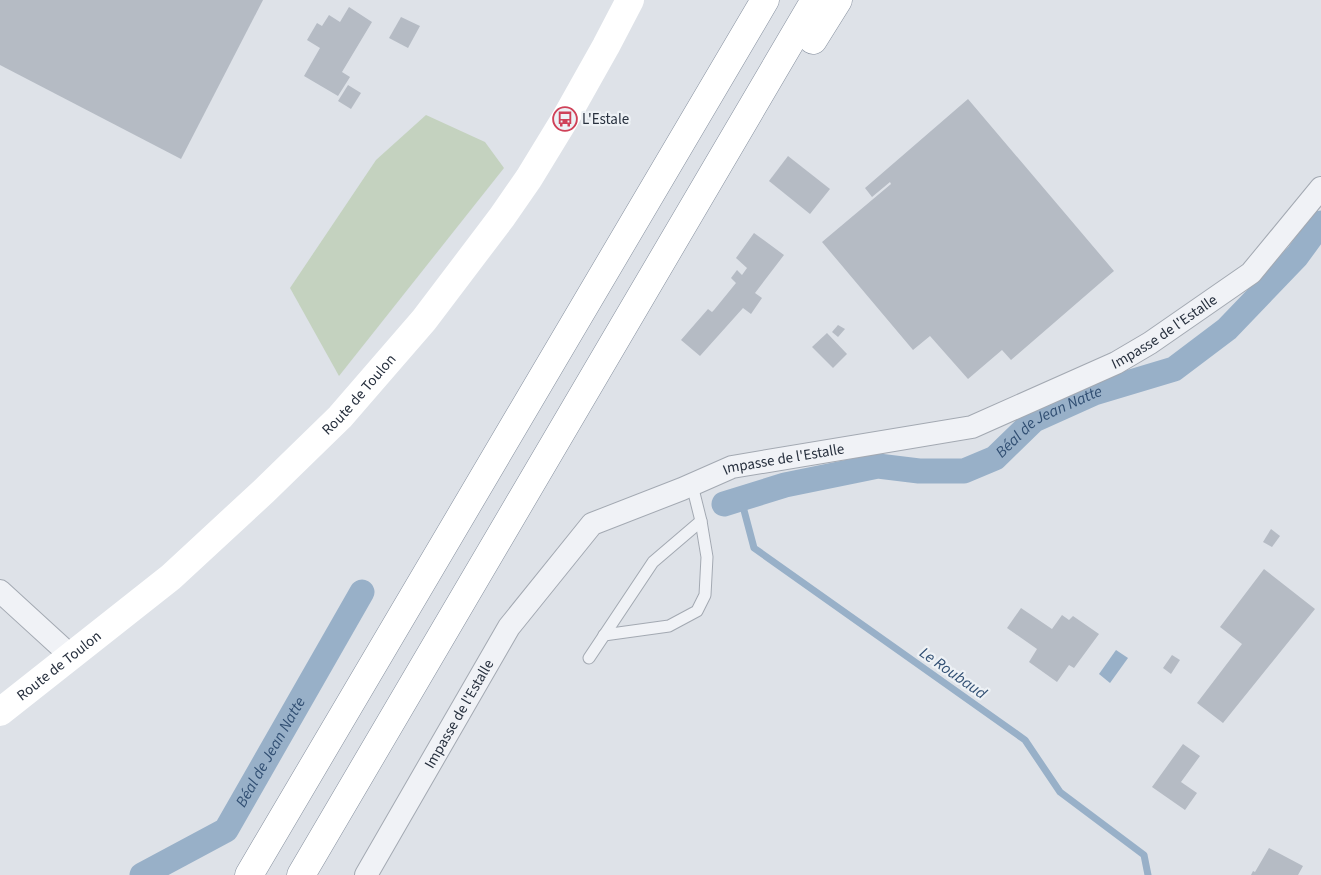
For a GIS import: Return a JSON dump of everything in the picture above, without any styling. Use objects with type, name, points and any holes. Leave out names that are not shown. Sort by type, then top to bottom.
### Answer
[{"type":"main road","name":"Route de Toulon","points":[[0,712],[171,576],[264,491],[340,417],[424,320],[529,178],[566,119],[630,0]]},
{"type":"main road","points":[[473,497],[518,385],[744,0]]},
{"type":"main road","points":[[249,875],[765,0]]},
{"type":"main road","points":[[301,875],[815,0]]},
{"type":"main road","points":[[601,363],[724,185],[838,0]]},
{"type":"street","name":"Impasse de l'Estalle","points":[[366,875],[509,627],[592,524],[692,485],[732,467],[972,427],[1116,363],[1150,343],[1251,273],[1321,188]]},
{"type":"street","points":[[0,591],[71,656]]},
{"type":"lane","points":[[604,635],[669,626],[697,611],[705,595],[707,557],[692,485]]},
{"type":"lane","points":[[589,658],[653,562],[701,521]]},
{"type":"green space","points":[[426,115],[485,142],[504,168],[339,376],[290,288],[376,160]]},
{"type":"water","points":[[1116,650],[1128,658],[1110,683],[1099,674]]},
{"type":"building","points":[[0,0],[263,0],[181,159],[0,65]]},
{"type":"building","points":[[349,7],[372,22],[342,72],[350,77],[338,96],[304,76],[320,48],[307,40],[317,23],[322,26],[329,15],[340,22]]},
{"type":"building","points":[[401,17],[420,26],[408,48],[389,38]]},
{"type":"building","points":[[348,85],[361,93],[351,109],[338,101]]},
{"type":"building","points":[[968,99],[1114,271],[1011,360],[1002,350],[968,379],[930,336],[913,350],[822,242],[891,184],[890,182],[872,197],[865,188]]},
{"type":"building","points":[[788,156],[830,189],[810,214],[769,181]]},
{"type":"building","points":[[754,233],[784,255],[755,293],[762,298],[751,314],[743,308],[700,356],[681,340],[708,309],[712,312],[714,310],[736,283],[731,278],[737,270],[742,275],[747,268],[736,258]]},
{"type":"building","points":[[838,325],[845,329],[838,337],[832,332]]},
{"type":"building","points":[[827,333],[847,354],[833,368],[812,347]]},
{"type":"building","points":[[1271,529],[1280,536],[1272,547],[1263,542]]},
{"type":"building","points":[[1264,569],[1315,609],[1223,723],[1197,703],[1242,644],[1220,627]]},
{"type":"building","points":[[1021,608],[1052,629],[1062,615],[1069,620],[1073,616],[1099,634],[1074,668],[1069,665],[1057,682],[1029,662],[1037,649],[1007,628]]},
{"type":"building","points":[[1172,655],[1180,660],[1171,674],[1163,668]]},
{"type":"building","points":[[1183,744],[1200,756],[1181,782],[1197,793],[1185,810],[1152,787]]},
{"type":"building","points":[[1269,848],[1303,866],[1298,875],[1251,875],[1253,871],[1255,872]]},
{"type":"waterway","name":"Béal de Jean Natte","points":[[724,504],[785,485],[878,466],[919,471],[964,471],[995,458],[1034,420],[1094,393],[1174,369],[1227,329],[1297,256],[1321,223]]},
{"type":"waterway","name":"Le Roubaud","points":[[741,499],[754,548],[1025,740],[1060,792],[1144,855],[1148,875]]},
{"type":"waterway","name":"Béal de Jean Natte","points":[[142,875],[226,830],[362,592]]},
{"type":"place","name":"L'Estale","points":[[565,119]]}]
